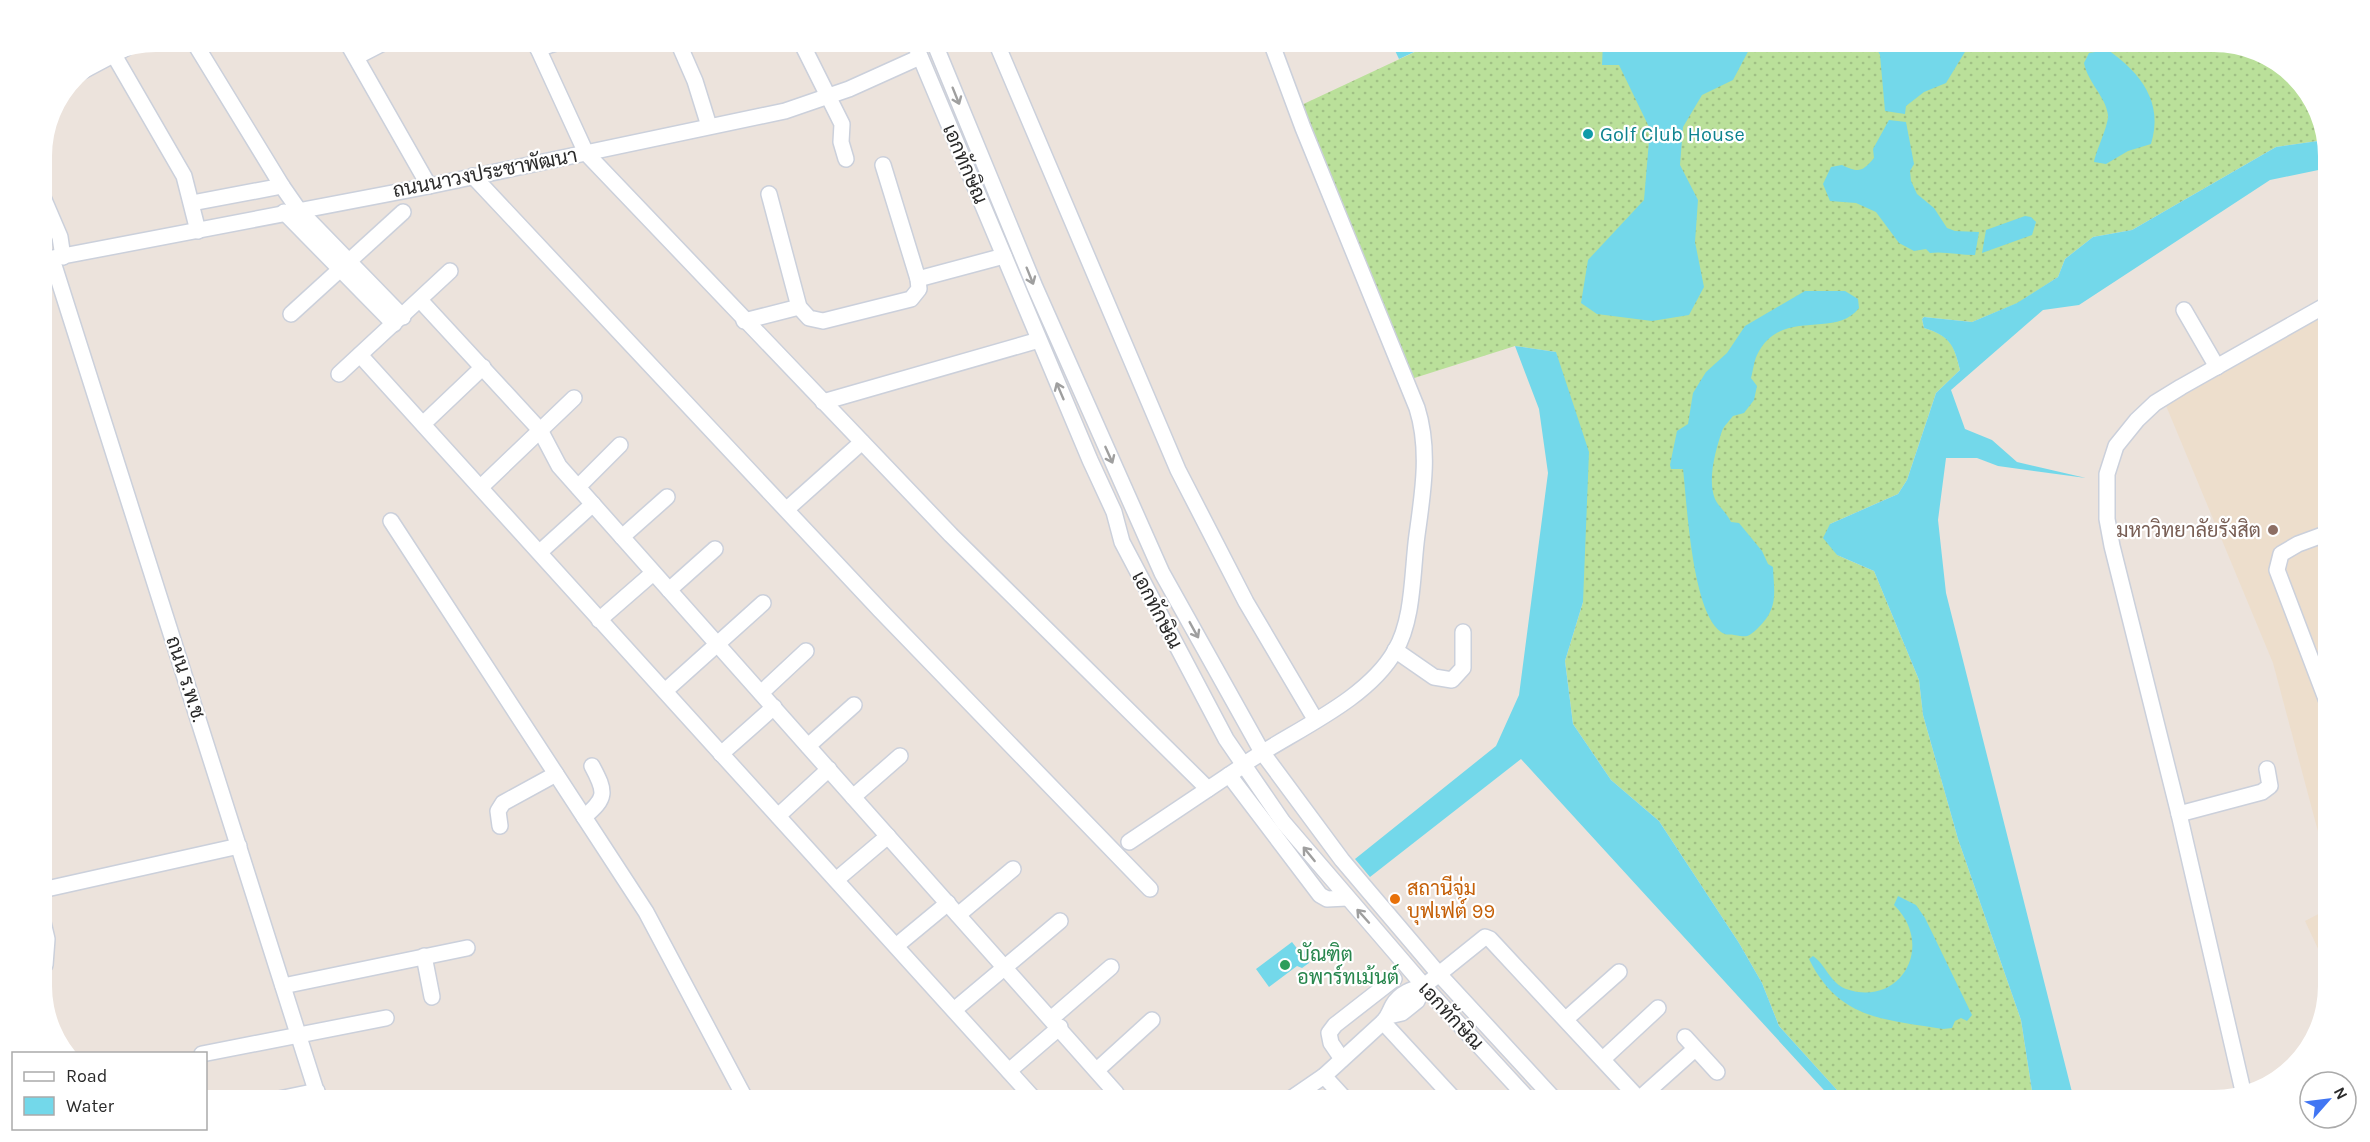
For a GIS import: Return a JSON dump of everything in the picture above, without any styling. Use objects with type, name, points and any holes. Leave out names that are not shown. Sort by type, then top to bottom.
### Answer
[{"type":"street","points":[[200,52],[282,186],[291,211],[399,321]]},
{"type":"street","points":[[353,52],[429,186]]},
{"type":"street","points":[[356,57],[366,52]]},
{"type":"street","points":[[539,52],[586,153],[744,321],[1028,613],[1208,789]]},
{"type":"street","points":[[687,52],[709,126]]},
{"type":"street","points":[[806,52],[842,124],[841,142],[846,159]]},
{"type":"street","name":"เอกทักษิณ","points":[[918,52],[1114,512],[1122,542],[1237,769],[1320,896],[1347,898],[1520,1090]]},
{"type":"street","points":[[938,52],[1035,287],[1161,573],[1262,752],[1342,860],[1438,973],[1546,1090]]},
{"type":"street","points":[[1000,52],[1182,478],[1245,602],[1315,719]]},
{"type":"street","points":[[1129,842],[1262,752],[1361,689],[1395,650],[1406,622],[1423,490],[1425,442],[1422,425],[1275,52]]},
{"type":"street","name":"ถนนนาวงประชาพัฒนา","points":[[53,259],[429,186],[785,111],[829,96],[920,57]]},
{"type":"street","points":[[123,58],[184,176],[198,231]]},
{"type":"street","points":[[769,194],[799,308],[809,318],[823,321],[911,299],[919,289],[918,279],[883,165]]},
{"type":"street","points":[[473,177],[880,610],[1150,889]]},
{"type":"street","points":[[192,203],[282,186]]},
{"type":"street","points":[[291,314],[403,212]]},
{"type":"street","name":"ถนน ร.พ.ช.","points":[[53,221],[60,237],[53,256]]},
{"type":"street","points":[[918,279],[1004,256]]},
{"type":"street","name":"ถนน ร.พ.ช.","points":[[53,262],[316,1090]]},
{"type":"street","points":[[339,374],[399,321],[450,271]]},
{"type":"street","points":[[420,300],[540,430],[550,452],[653,573],[1057,1023],[1114,1090]]},
{"type":"street","points":[[744,321],[799,308]]},
{"type":"street","points":[[2184,310],[2217,367]]},
{"type":"street","points":[[2242,1086],[2179,814],[2112,546],[2107,519],[2107,474],[2116,446],[2137,420],[2155,403],[2317,310]]},
{"type":"street","points":[[823,402],[1039,340]]},
{"type":"street","points":[[360,355],[1026,1090]]},
{"type":"street","points":[[423,424],[483,367]]},
{"type":"street","points":[[481,487],[574,398]]},
{"type":"street","points":[[787,509],[862,442]]},
{"type":"street","points":[[578,487],[620,445]]},
{"type":"street","points":[[622,537],[667,497]]},
{"type":"street","points":[[540,552],[593,504]]},
{"type":"street","points":[[391,521],[646,912],[741,1090]]},
{"type":"street","points":[[2317,538],[2281,554],[2277,570],[2318,677]]},
{"type":"street","points":[[669,590],[715,549]]},
{"type":"street","points":[[599,620],[653,573]]},
{"type":"street","points":[[665,691],[763,603]]},
{"type":"street","points":[[1395,650],[1434,677],[1452,680],[1463,668],[1463,632]]},
{"type":"street","points":[[761,693],[806,651]]},
{"type":"street","points":[[808,746],[854,705]]},
{"type":"street","points":[[721,754],[774,707]]},
{"type":"street","points":[[853,797],[900,756]]},
{"type":"street","points":[[584,817],[600,804],[603,794],[592,766]]},
{"type":"street","points":[[778,816],[829,769]]},
{"type":"street","points":[[2179,814],[2262,792],[2270,786],[2267,769]]},
{"type":"street","points":[[500,826],[498,811],[503,803],[556,774]]},
{"type":"street","points":[[836,880],[888,836]]},
{"type":"street","points":[[53,888],[239,846]]},
{"type":"street","points":[[958,915],[1013,869]]},
{"type":"street","points":[[896,945],[948,903]]},
{"type":"street","points":[[954,1010],[1060,921]]},
{"type":"street","points":[[1304,1090],[1324,1076],[1386,1019],[1402,1013],[1417,1001],[1424,986],[1485,937],[1490,939],[1631,1090]]},
{"type":"street","points":[[283,986],[467,948]]},
{"type":"street","points":[[424,956],[432,997]]},
{"type":"street","points":[[1009,1071],[1111,967]]},
{"type":"street","points":[[1566,1019],[1619,972]]},
{"type":"street","points":[[1342,1059],[1330,1043],[1329,1034],[1335,1025],[1394,980]]},
{"type":"street","points":[[1603,1059],[1658,1008]]},
{"type":"street","points":[[207,1052],[386,1018]]},
{"type":"street","points":[[1386,1019],[1446,1090]]},
{"type":"street","points":[[1097,1070],[1152,1020]]},
{"type":"street","points":[[1649,1090],[1690,1043],[1717,1072]]},
{"type":"street","points":[[1324,1076],[1337,1090]]},
{"type":"shaded area","name":"มหาวิทยาลัยรังสิต","points":[[2317,308],[2318,831],[2273,663],[2162,396]]},
{"type":"shaded area","points":[[2318,914],[2318,949],[2305,921]]},
{"type":"green space","points":[[1415,52],[2214,52],[2241,56],[2260,63],[2292,88],[2307,110],[2316,141],[2276,147],[2132,230],[2093,237],[2065,259],[2058,277],[2018,303],[1972,322],[1924,317],[1922,319],[1924,328],[1940,334],[1950,343],[1956,354],[1960,370],[1936,393],[1907,480],[1898,494],[1830,524],[1837,555],[1874,571],[1919,680],[1923,715],[1958,839],[2021,1020],[2032,1090],[1837,1090],[1779,1026],[1762,983],[1739,943],[1659,821],[1611,780],[1573,724],[1565,661],[1583,602],[1556,352],[1515,346],[1405,381],[1295,108]]},
{"type":"water","points":[[1396,52],[1414,52],[1399,59]]},
{"type":"water","points":[[1603,52],[1748,52],[1733,80],[1702,95],[1683,127],[1680,165],[1698,200],[1695,242],[1704,287],[1689,315],[1652,321],[1597,314],[1581,303],[1588,260],[1644,200],[1650,129],[1619,65],[1602,65]]},
{"type":"water","points":[[1878,52],[1965,52],[1946,83],[1924,92],[1906,106],[1905,114],[1885,111]]},
{"type":"water","points":[[2111,52],[2120,59],[2140,79],[2147,90],[2154,115],[2151,144],[2128,151],[2106,164],[2094,162],[2107,125],[2108,115],[2107,108],[2086,70],[2084,63],[2089,53]]},
{"type":"water","points":[[1889,120],[1906,122],[1914,164],[1910,171],[1911,181],[1917,194],[1934,208],[1947,228],[1955,231],[1979,232],[1975,255],[1930,253],[1926,249],[1914,251],[1899,243],[1876,212],[1856,203],[1830,201],[1823,184],[1831,167],[1842,165],[1860,170],[1866,166],[1874,158],[1873,149]]},
{"type":"water","points":[[2316,141],[2317,170],[2270,180],[2079,305],[2043,310],[1951,390],[1965,429],[1992,440],[2017,462],[2086,478],[1998,466],[1977,458],[1946,458],[1938,520],[1946,593],[2071,1090],[2032,1090],[2021,1020],[1958,839],[1923,715],[1919,680],[1874,571],[1837,555],[1823,538],[1830,524],[1898,494],[1907,480],[1936,393],[1960,370],[1956,354],[1950,343],[1940,334],[1924,328],[1922,319],[1924,317],[1972,322],[2017,303],[2058,277],[2065,259],[2093,237],[2132,230],[2276,147]]},
{"type":"water","points":[[2025,216],[2031,217],[2036,222],[2032,235],[1982,253],[1986,230]]},
{"type":"water","points":[[1805,291],[1845,291],[1858,299],[1859,308],[1848,317],[1836,322],[1793,327],[1780,331],[1767,340],[1757,355],[1751,378],[1757,386],[1754,400],[1744,413],[1733,416],[1722,431],[1712,473],[1715,499],[1731,522],[1739,523],[1762,551],[1768,564],[1773,567],[1774,593],[1769,614],[1754,632],[1744,636],[1726,634],[1714,625],[1698,585],[1689,532],[1683,469],[1671,469],[1670,465],[1677,431],[1688,424],[1693,393],[1706,372],[1727,353],[1745,326]]},
{"type":"water","points":[[1515,346],[1556,352],[1589,452],[1583,602],[1565,661],[1573,724],[1611,780],[1659,821],[1739,943],[1762,983],[1779,1026],[1837,1090],[1824,1090],[1521,759],[1370,877],[1355,859],[1496,746],[1519,695],[1548,473],[1539,409]]},
{"type":"water","points":[[1898,896],[1916,905],[1925,918],[1972,1015],[1967,1021],[1961,1018],[1955,1021],[1952,1028],[1943,1029],[1883,1019],[1865,1013],[1834,994],[1821,979],[1809,959],[1813,956],[1836,983],[1846,989],[1865,993],[1882,990],[1896,982],[1906,970],[1912,955],[1912,938],[1906,921],[1894,905]]},
{"type":"water","name":"บัณฑิต อพาร์ทเม้นต์","points":[[1292,942],[1299,951],[1304,950],[1310,955],[1309,963],[1302,968],[1297,966],[1269,987],[1256,969]]},
{"type":"place","name":"Golf Club House","points":[[1588,134]]},
{"type":"place","name":"มหาวิทยาลัยรังสิต","points":[[2273,530]]},
{"type":"place","name":"สถานีจุ่ม บุฟเฟต์ 99","points":[[1395,899]]},
{"type":"place","name":"บัณฑิต อพาร์ทเม้นต์","points":[[1285,965]]}]
